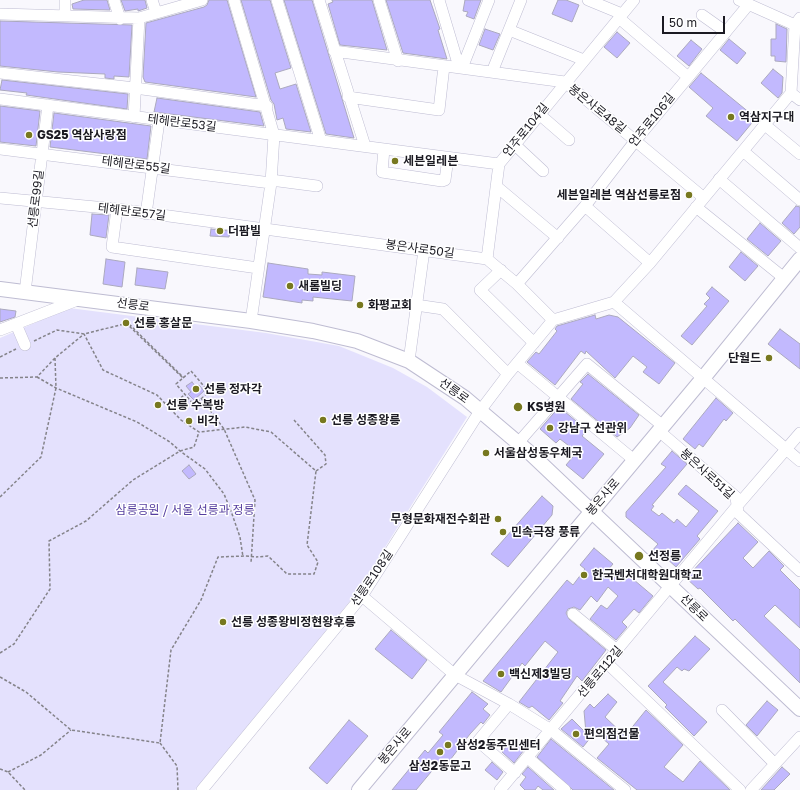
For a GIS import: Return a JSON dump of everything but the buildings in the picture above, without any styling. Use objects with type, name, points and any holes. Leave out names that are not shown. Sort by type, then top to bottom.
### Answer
[{"type":"main road","name":"봉은사로","points":[[359,790],[661,429],[800,259]]},
{"type":"main road","name":"선릉로","points":[[0,289],[82,298],[251,321],[336,336],[371,346],[409,361],[465,398],[518,443],[672,586],[800,709]]},
{"type":"street","points":[[65,0],[65,16]]},
{"type":"street","points":[[114,0],[120,18]]},
{"type":"street","points":[[152,0],[156,12]]},
{"type":"street","points":[[234,0],[267,106],[274,135],[271,181],[251,321]]},
{"type":"street","points":[[277,0],[321,141]]},
{"type":"street","points":[[319,0],[348,97],[365,146]]},
{"type":"street","points":[[379,0],[398,61]]},
{"type":"street","points":[[439,0],[460,68]]},
{"type":"street","points":[[460,68],[489,0]]},
{"type":"street","points":[[492,72],[520,0]]},
{"type":"street","points":[[588,0],[620,16],[688,77]]},
{"type":"street","name":"언주로104길","points":[[488,259],[499,164],[634,0]]},
{"type":"street","points":[[0,14],[139,18],[196,1]]},
{"type":"street","points":[[488,259],[518,284],[553,320],[614,302],[650,263],[791,93],[798,21],[744,2]]},
{"type":"street","name":"언주로106길","points":[[518,284],[585,206],[636,140],[726,32],[744,2]]},
{"type":"street","points":[[702,15],[726,32]]},
{"type":"street","points":[[134,117],[139,18]]},
{"type":"street","points":[[508,30],[584,60]]},
{"type":"street","name":"봉은사로48길","points":[[334,51],[398,61],[565,82],[704,198]]},
{"type":"street","points":[[348,97],[439,110],[444,66]]},
{"type":"street","points":[[0,73],[135,88],[267,106]]},
{"type":"street","points":[[791,93],[800,100]]},
{"type":"street","name":"테헤란로53길","points":[[0,99],[159,121],[499,164]]},
{"type":"street","name":"선릉로99길","points":[[24,292],[48,105]]},
{"type":"street","points":[[539,114],[569,140]]},
{"type":"street","points":[[146,214],[159,121]]},
{"type":"street","points":[[765,125],[800,154]]},
{"type":"street","points":[[514,144],[543,171]]},
{"type":"street","name":"테헤란로55길","points":[[0,149],[317,186]]},
{"type":"street","points":[[384,149],[382,172],[442,182],[445,180],[448,158]]},
{"type":"street","points":[[743,151],[800,200]]},
{"type":"street","points":[[719,179],[800,248]]},
{"type":"street","points":[[496,186],[558,238]]},
{"type":"street","name":"테헤란로57길","points":[[0,198],[117,209],[146,214],[265,228]]},
{"type":"street","points":[[585,206],[650,263]]},
{"type":"street","points":[[696,207],[784,278]]},
{"type":"street","points":[[117,209],[112,246],[258,268]]},
{"type":"street","name":"봉은사로50길","points":[[265,228],[488,259]]},
{"type":"street","points":[[409,361],[424,250]]},
{"type":"street","points":[[501,270],[480,290],[534,343]]},
{"type":"street","points":[[0,330],[82,298]]},
{"type":"street","points":[[614,302],[704,377],[787,448],[800,461]]},
{"type":"street","points":[[416,305],[443,309],[508,374]]},
{"type":"street","name":"선릉로108길","points":[[204,789],[362,596],[480,411],[508,374],[553,320]]},
{"type":"street","points":[[16,324],[25,345]]},
{"type":"street","points":[[518,363],[634,460]]},
{"type":"street","name":"봉은사로51길","points":[[558,398],[587,364],[736,497],[738,513],[800,571]]},
{"type":"street","points":[[518,443],[558,398]]},
{"type":"street","name":"선릉로112길","points":[[501,790],[737,506],[800,433]]},
{"type":"street","points":[[362,596],[455,675],[509,704],[551,730],[625,790]]},
{"type":"street","points":[[573,614],[618,651]]},
{"type":"street","points":[[607,663],[740,790]]},
{"type":"street","points":[[509,704],[478,741],[515,773]]},
{"type":"street","points":[[722,710],[775,764]]},
{"type":"street","points":[[751,790],[800,737]]},
{"type":"street","points":[[528,758],[565,790]]},
{"type":"path","points":[[0,356],[57,330],[84,334],[126,323],[181,378],[184,378]]},
{"type":"path","points":[[37,377],[55,358],[84,334]]},
{"type":"path","points":[[84,334],[102,370],[157,395],[181,420],[199,432],[245,427],[271,432],[316,471]]},
{"type":"path","points":[[0,497],[41,457],[56,388],[55,358]]},
{"type":"path","points":[[192,371],[209,392],[194,405],[185,394],[176,384],[192,371]]},
{"type":"path","points":[[0,378],[37,377],[56,388],[137,422],[170,442],[180,452],[205,469],[224,494],[240,537],[243,557]]},
{"type":"path","points":[[170,408],[185,394]]},
{"type":"path","points":[[201,398],[224,429],[255,500],[251,563]]},
{"type":"path","points":[[178,790],[177,766],[160,743],[171,650],[201,600],[218,558],[268,556],[287,574],[314,574],[318,562],[307,544],[316,471],[326,464],[326,456],[294,420]]},
{"type":"path","points":[[0,653],[14,644],[50,589],[49,541],[86,521],[133,480],[180,452],[194,447],[199,432]]},
{"type":"path","points":[[201,600],[205,601]]},
{"type":"path","points":[[0,677],[26,692],[71,730],[160,743]]},
{"type":"path","points":[[8,772],[41,755],[71,730]]},
{"type":"path","points":[[0,769],[8,772],[25,790]]},
{"type":"green space","name":"삼릉공원 / 서울 선릉과 정릉","points":[[69,308],[266,333],[339,346],[393,368],[427,387],[467,417],[355,595],[195,790],[0,790],[0,338]]},
{"type":"place","name":"역삼지구대","points":[[731,117]]},
{"type":"place","name":"GS25 역삼사랑점","points":[[29,135]]},
{"type":"place","name":"세븐일레븐","points":[[395,161]]},
{"type":"place","name":"세븐일레븐 역삼선릉로점","points":[[689,195]]},
{"type":"place","name":"더팜빌","points":[[220,231]]},
{"type":"place","name":"새롬빌딩","points":[[290,286]]},
{"type":"place","name":"화평교회","points":[[360,305]]},
{"type":"place","name":"선릉 홍살문","points":[[126,323]]},
{"type":"place","name":"단월드","points":[[769,358]]},
{"type":"place","name":"선릉 정자각","points":[[196,389]]},
{"type":"place","name":"선릉 수복방","points":[[158,405]]},
{"type":"place","name":"KS병원","points":[[518,407]]},
{"type":"place","name":"선릉 성종왕릉","points":[[323,420]]},
{"type":"place","name":"비각","points":[[189,421]]},
{"type":"place","name":"강남구 선관위","points":[[550,428]]},
{"type":"place","name":"서울삼성동우체국","points":[[486,453]]},
{"type":"place","name":"무형문화재전수회관","points":[[498,519]]},
{"type":"place","name":"민속극장 풍류","points":[[503,532]]},
{"type":"place","name":"선정릉","points":[[639,556]]},
{"type":"place","name":"한국벤처대학원대학교","points":[[584,575]]},
{"type":"place","name":"선릉 성종왕비정현왕후릉","points":[[223,622]]},
{"type":"place","name":"백신제3빌딩","points":[[501,674]]},
{"type":"place","name":"편의점건물","points":[[576,734]]},
{"type":"place","name":"삼성2동주민센터","points":[[448,745]]},
{"type":"place","name":"삼성2동문고","points":[[440,752]]}]
